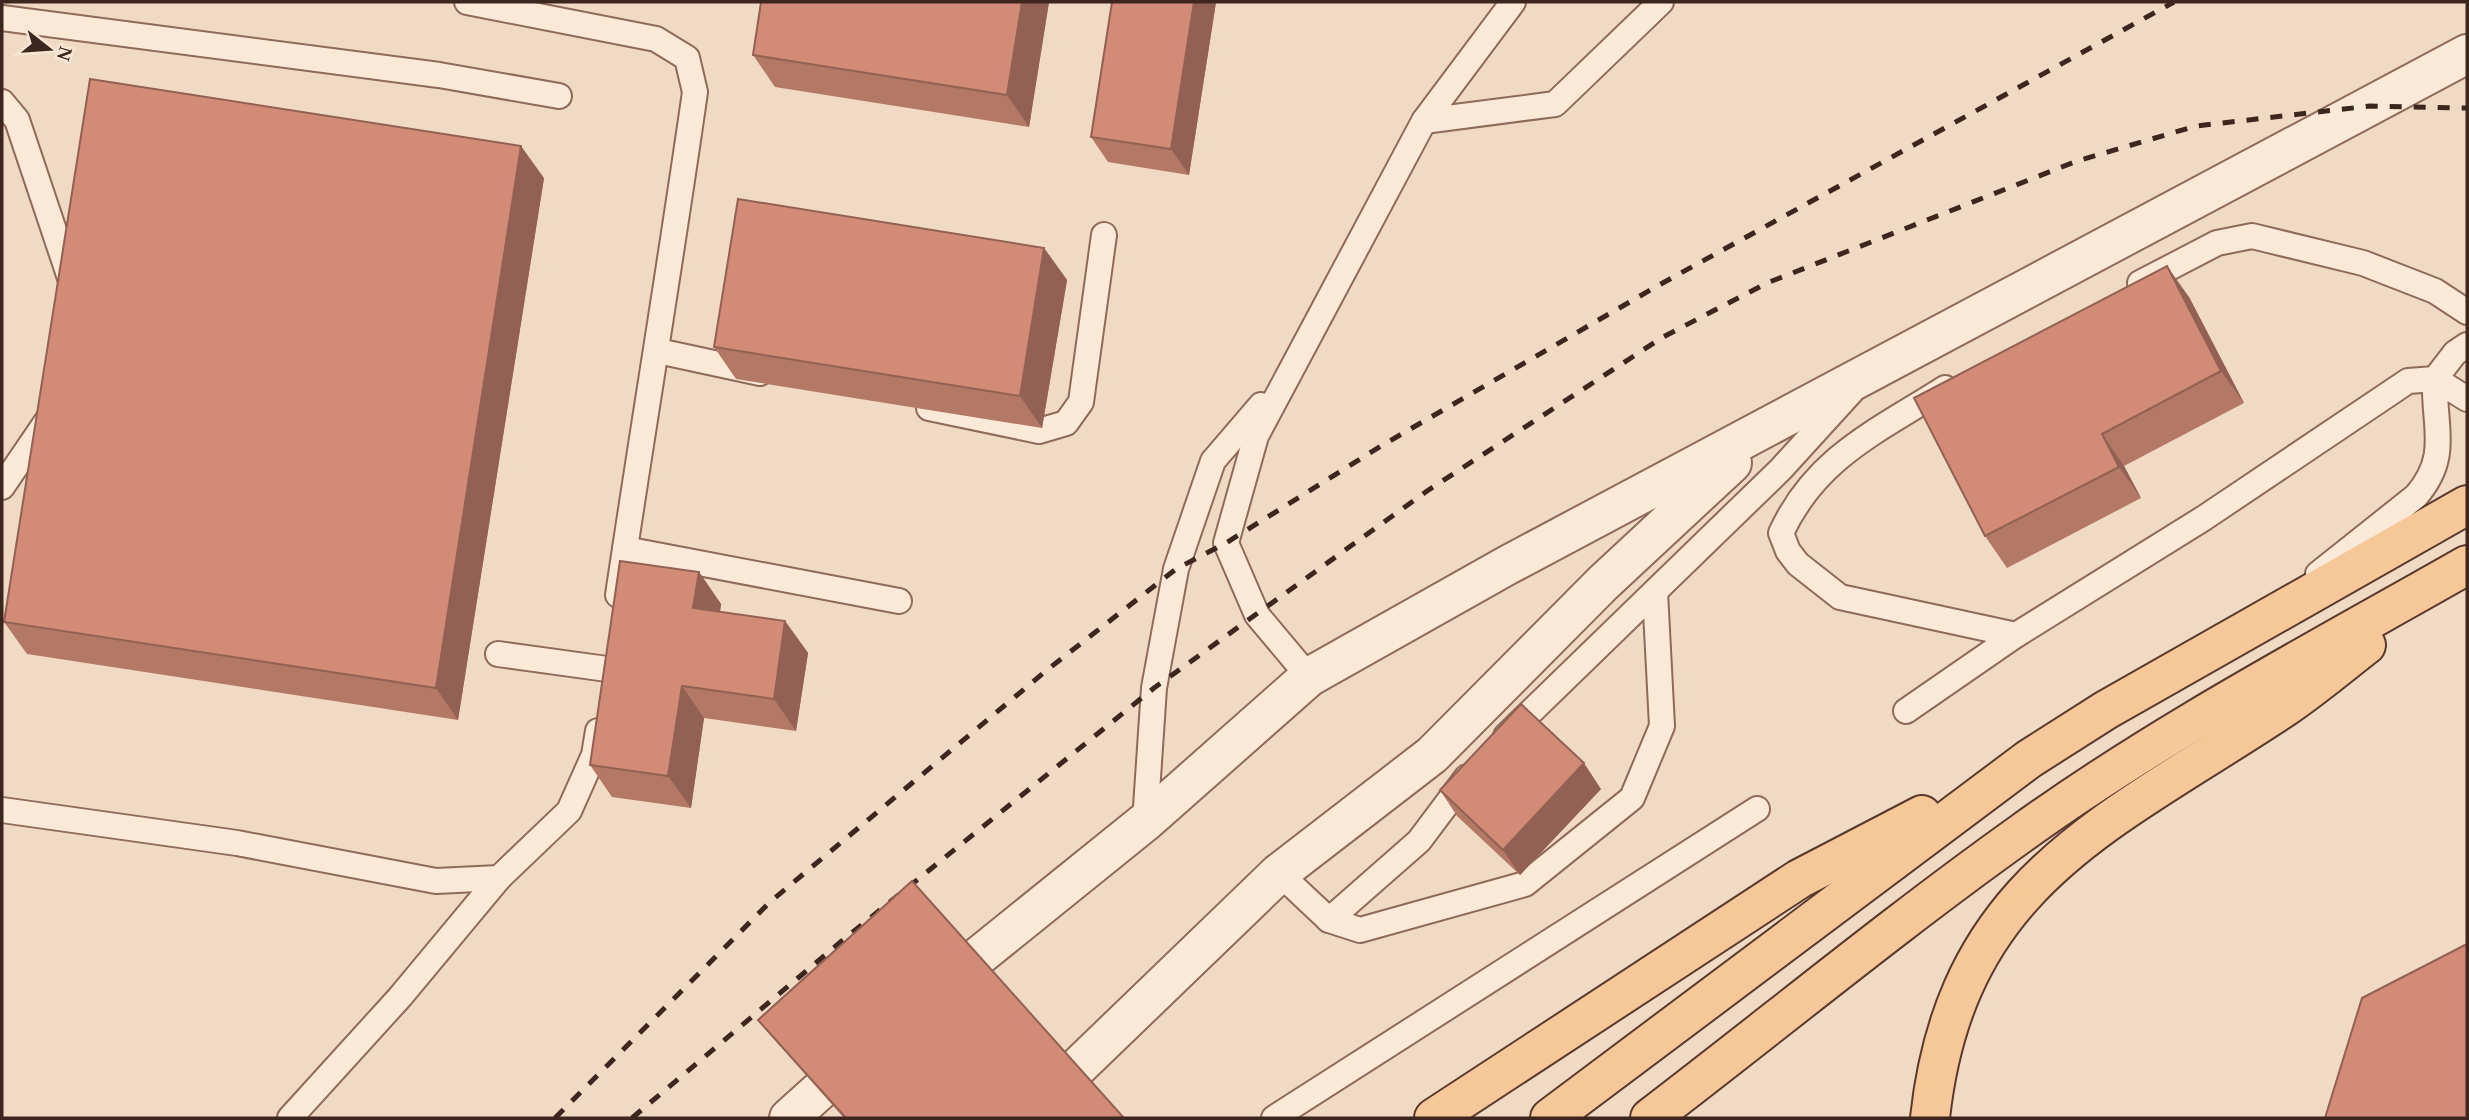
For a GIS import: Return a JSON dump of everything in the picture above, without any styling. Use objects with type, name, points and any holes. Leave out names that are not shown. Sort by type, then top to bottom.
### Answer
[{"type":"main road","points":[[1550,1118],[2029,759],[2106,710],[2467,505]]},
{"type":"main road","points":[[1650,1118],[2019,835],[2125,764],[2233,699],[2467,566]]},
{"type":"main road","points":[[1930,1118],[1942,1044],[1954,1009],[1977,957],[2012,904],[2075,845],[2106,822],[2288,705],[2467,566]]},
{"type":"main road","points":[[1434,1118],[1799,878],[2029,759]]},
{"type":"street","points":[[789,1118],[895,1024],[1145,822],[1309,677],[1506,566],[1770,428],[2467,54]]},
{"type":"street","points":[[1025,1118],[1279,873],[1433,755],[1541,643],[1770,428]]},
{"type":"lane","points":[[467,2],[656,39],[687,58],[695,92],[658,351],[615,616]]},
{"type":"lane","points":[[1309,677],[1256,615],[1226,543],[1256,436],[1424,121],[1513,2]]},
{"type":"lane","points":[[1424,121],[1555,104],[1661,2]]},
{"type":"lane","points":[[2,18],[439,75],[559,96]]},
{"type":"lane","points":[[2,103],[17,120],[75,292],[72,305]]},
{"type":"lane","points":[[903,403],[1039,431],[1066,423],[1081,402],[1104,235]]},
{"type":"lane","points":[[2121,293],[2217,243],[2252,236],[2363,263],[2435,291],[2467,313]]},
{"type":"lane","points":[[2246,631],[2416,496],[2428,481],[2439,447],[2434,406],[2435,379],[2455,353],[2467,345]]},
{"type":"lane","points":[[658,351],[780,377]]},
{"type":"lane","points":[[1145,822],[1154,688],[1176,569],[1213,461],[1295,365]]},
{"type":"lane","points":[[1966,374],[1832,460],[1792,510],[1781,533],[1788,551],[1798,564],[1840,597],[2016,635]]},
{"type":"lane","points":[[1329,920],[1419,841],[1484,756],[1554,692],[1781,469],[1864,377]]},
{"type":"lane","points":[[1906,711],[2016,635],[2204,518],[2408,381],[2435,379],[2467,399]]},
{"type":"lane","points":[[2,487],[51,414],[57,387]]},
{"type":"lane","points":[[625,549],[899,601]]},
{"type":"lane","points":[[1279,873],[1329,920],[1360,930],[1525,884],[1632,798],[1662,726],[1655,592]]},
{"type":"lane","points":[[290,1118],[400,997],[499,878],[569,811],[594,755],[611,642]]},
{"type":"lane","points":[[1541,643],[1554,692]]},
{"type":"lane","points":[[498,654],[607,669]]},
{"type":"lane","points":[[1274,1118],[1757,808]]},
{"type":"lane","points":[[2,810],[237,843],[436,881],[499,878]]},
{"type":"building","points":[[761,2],[1022,2],[1007,95],[753,55]]},
{"type":"building","points":[[1112,2],[1194,2],[1171,149],[1091,137]]},
{"type":"building","points":[[90,79],[521,146],[436,688],[4,622]]},
{"type":"building","points":[[738,199],[1044,248],[1020,396],[714,347]]},
{"type":"building","points":[[2167,266],[2221,371],[2102,434],[2119,467],[1985,536],[1914,398]]},
{"type":"building","points":[[620,561],[699,572],[693,608],[785,621],[774,699],[682,686],[668,776],[590,765]]},
{"type":"building","points":[[1521,704],[1584,763],[1503,850],[1440,790]]},
{"type":"building","points":[[912,881],[1124,1118],[846,1118],[758,1020]]},
{"type":"building","points":[[2467,944],[2467,1118],[2325,1118],[2362,998]]},
{"type":"railway","points":[[555,1118],[770,902],[1047,670],[1176,569],[1226,543],[1381,446],[1659,285],[2174,2]]},
{"type":"railway","points":[[632,1118],[843,940],[1154,688],[1427,491],[1663,337],[1767,283],[2077,161],[2196,126],[2370,106],[2467,108]]}]
